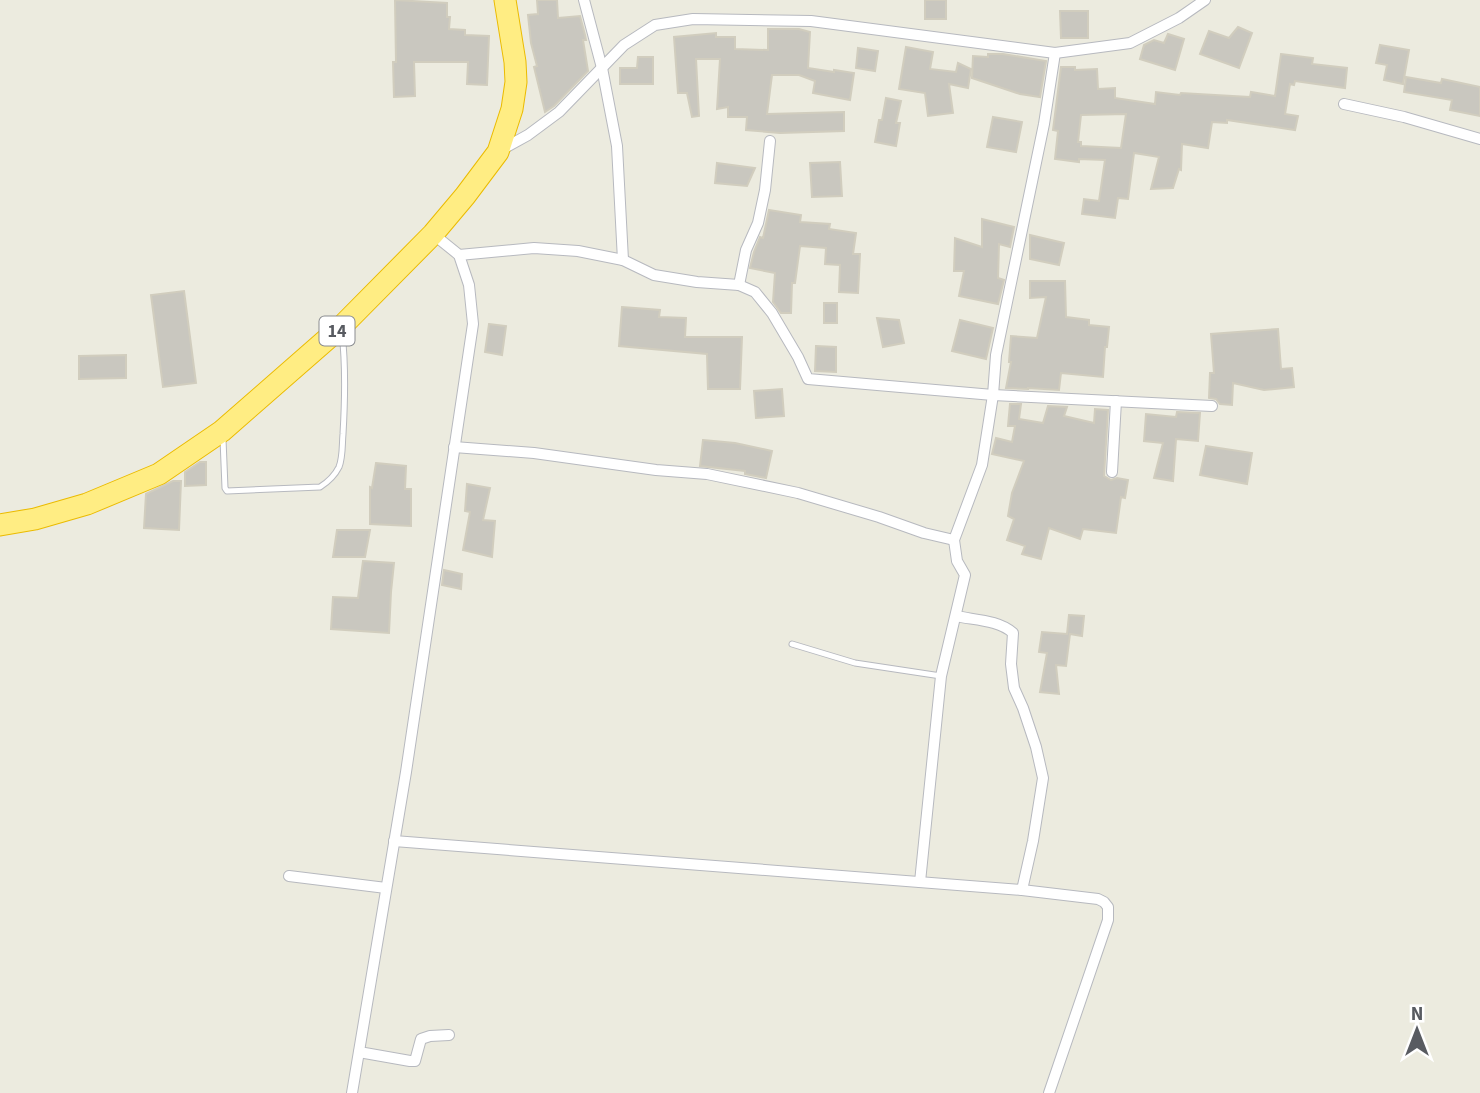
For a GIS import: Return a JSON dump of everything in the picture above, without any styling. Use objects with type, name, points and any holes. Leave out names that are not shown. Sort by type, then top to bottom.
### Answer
[{"type":"highway","name":"14","points":[[0,525],[35,519],[87,504],[159,474],[222,431],[342,326],[433,234],[466,196],[498,152],[512,109],[516,82],[515,62],[505,0]]},
{"type":"street","points":[[500,0],[505,0]]},
{"type":"street","points":[[584,0],[602,68],[617,146],[623,260]]},
{"type":"street","points":[[498,152],[528,135],[559,112],[624,46],[655,25],[693,19],[811,21],[1055,53],[1130,43],[1180,18],[1205,0]]},
{"type":"street","points":[[920,882],[941,676],[965,575],[957,561],[954,540],[982,465],[996,355],[1044,124],[1055,53]]},
{"type":"street","points":[[1344,104],[1404,117],[1480,139]]},
{"type":"street","points":[[738,285],[746,250],[758,223],[765,190],[770,141]]},
{"type":"street","points":[[352,1093],[394,841],[473,324],[469,285],[459,255],[433,234]]},
{"type":"street","points":[[459,255],[534,248],[578,251],[623,260],[654,275],[738,285],[755,292],[772,313],[798,356],[808,379],[993,395],[1212,406]]},
{"type":"street","points":[[1112,472],[1116,401]]},
{"type":"street","points":[[454,447],[534,453],[656,470],[707,474],[798,493],[954,540]]},
{"type":"street","points":[[956,616],[1000,625],[1013,633],[1011,664],[1014,688],[1036,747],[1043,778],[1034,841],[1023,890]]},
{"type":"street","points":[[394,841],[1023,890],[1098,899],[1108,907],[1109,913],[1049,1093]]},
{"type":"street","points":[[289,876],[386,888]]},
{"type":"street","points":[[359,1052],[415,1061],[419,1043],[424,1037],[449,1035]]},
{"type":"lane","points":[[222,431],[227,491],[320,487],[327,483],[341,459],[345,356],[342,326]]},
{"type":"lane","points":[[792,644],[855,663],[941,676]]},
{"type":"building","points":[[395,0],[447,3],[449,29],[465,30],[465,35],[489,36],[487,85],[467,84],[468,62],[414,62],[415,96],[394,97]]},
{"type":"building","points":[[537,0],[557,0],[558,18],[580,16],[586,40],[583,40],[588,71],[545,112],[534,67],[537,66],[528,15],[538,14]]},
{"type":"building","points":[[925,0],[946,0],[946,19],[925,19]]},
{"type":"building","points":[[1060,11],[1088,11],[1088,38],[1061,38]]},
{"type":"building","points":[[1238,27],[1252,33],[1239,68],[1200,54],[1209,31],[1229,38]]},
{"type":"building","points":[[768,29],[799,29],[810,32],[808,68],[854,73],[850,100],[813,93],[815,81],[799,75],[772,75],[767,114],[844,112],[844,131],[780,133],[746,130],[747,117],[728,117],[728,107],[717,109],[720,59],[696,59],[699,116],[692,117],[687,93],[678,93],[674,37],[716,33],[716,37],[735,37],[735,49],[768,50]]},
{"type":"building","points":[[1168,34],[1184,39],[1175,70],[1140,59],[1144,45],[1154,40],[1164,43]]},
{"type":"building","points":[[1380,45],[1409,50],[1403,84],[1384,80],[1387,65],[1376,63]]},
{"type":"building","points":[[906,47],[933,52],[930,69],[956,72],[958,63],[971,69],[968,88],[949,84],[953,113],[928,116],[925,93],[899,89]]},
{"type":"building","points":[[858,48],[878,51],[875,71],[856,68]]},
{"type":"building","points":[[988,54],[1046,61],[1040,97],[1020,94],[972,78],[973,56],[988,57]]},
{"type":"building","points":[[1281,54],[1313,58],[1312,64],[1347,68],[1345,88],[1295,81],[1294,85],[1290,84],[1285,114],[1298,116],[1295,130],[1227,120],[1227,123],[1212,122],[1208,148],[1182,144],[1181,170],[1179,169],[1173,188],[1151,189],[1159,157],[1134,153],[1128,199],[1118,198],[1115,218],[1082,214],[1084,199],[1099,201],[1105,160],[1079,159],[1079,162],[1055,159],[1058,131],[1053,130],[1061,67],[1075,67],[1075,70],[1097,69],[1098,89],[1115,88],[1115,98],[1155,104],[1156,92],[1250,97],[1251,92],[1275,96]],"holes":[[[1126,114],[1121,148],[1081,146],[1081,142],[1078,142],[1081,115]]]},
{"type":"building","points":[[638,57],[653,57],[653,84],[620,84],[620,68],[637,68]]},
{"type":"building","points":[[1406,77],[1441,83],[1442,79],[1480,87],[1480,116],[1450,110],[1452,100],[1404,92]]},
{"type":"building","points":[[886,98],[901,101],[896,123],[900,123],[896,146],[875,142]]},
{"type":"building","points":[[993,117],[1022,122],[1016,152],[987,147]]},
{"type":"building","points":[[840,162],[842,196],[812,197],[810,163]]},
{"type":"building","points":[[717,163],[755,168],[747,186],[715,183]]},
{"type":"building","points":[[769,210],[801,215],[800,222],[830,224],[829,229],[856,233],[853,254],[860,254],[858,293],[839,292],[840,265],[825,264],[826,248],[800,246],[795,283],[792,283],[791,313],[781,313],[773,302],[775,273],[750,268],[760,237],[763,238]]},
{"type":"building","points":[[982,219],[1014,227],[1010,247],[999,244],[998,278],[1004,280],[998,304],[959,296],[964,271],[954,271],[955,238],[982,247]]},
{"type":"building","points":[[1030,235],[1064,243],[1059,265],[1030,259]]},
{"type":"building","points":[[1030,281],[1065,281],[1066,317],[1089,320],[1089,325],[1109,327],[1103,377],[1061,373],[1059,390],[1006,388],[1011,362],[1011,336],[1037,338],[1046,297],[1030,298]]},
{"type":"building","points":[[184,291],[196,383],[163,387],[151,295]]},
{"type":"building","points":[[824,303],[837,303],[837,323],[824,323]]},
{"type":"building","points":[[622,307],[660,310],[659,317],[686,318],[685,337],[742,337],[740,389],[708,389],[707,354],[619,346]]},
{"type":"building","points":[[877,318],[899,320],[904,343],[883,347]]},
{"type":"building","points":[[960,320],[993,328],[986,359],[952,351]]},
{"type":"building","points":[[489,324],[506,326],[502,355],[485,352]]},
{"type":"building","points":[[1278,329],[1281,369],[1292,368],[1294,387],[1264,390],[1233,383],[1232,405],[1220,404],[1216,399],[1209,398],[1210,373],[1214,373],[1211,334]]},
{"type":"building","points":[[816,346],[836,347],[836,372],[815,371]]},
{"type":"building","points":[[126,355],[126,378],[79,379],[79,356]]},
{"type":"building","points":[[782,389],[784,416],[756,418],[754,391]]},
{"type":"building","points":[[1010,404],[1021,404],[1019,419],[1043,423],[1048,406],[1067,407],[1064,416],[1094,423],[1095,409],[1108,410],[1104,476],[1111,480],[1128,480],[1125,498],[1121,497],[1116,533],[1083,529],[1080,539],[1049,528],[1041,559],[1022,554],[1025,546],[1007,540],[1014,519],[1008,516],[1012,493],[1024,461],[992,454],[996,438],[1012,442],[1015,426],[1008,426]]},
{"type":"building","points":[[1177,412],[1200,413],[1198,441],[1176,439],[1173,481],[1154,478],[1163,443],[1144,441],[1146,414],[1176,417]]},
{"type":"building","points":[[703,440],[772,451],[766,478],[745,474],[745,471],[700,466]]},
{"type":"building","points":[[1206,446],[1252,453],[1247,484],[1200,475]]},
{"type":"building","points":[[200,462],[206,462],[206,485],[185,486],[185,472]]},
{"type":"building","points":[[376,463],[406,466],[405,489],[411,489],[411,526],[370,524],[370,487],[372,488]]},
{"type":"building","points":[[173,481],[181,481],[179,530],[144,528],[146,494]]},
{"type":"building","points":[[467,484],[490,488],[483,520],[495,521],[492,557],[463,550],[470,512],[465,511]]},
{"type":"building","points":[[337,530],[370,530],[365,557],[333,557]]},
{"type":"building","points":[[363,561],[394,563],[389,633],[331,629],[333,597],[358,598]]},
{"type":"building","points":[[444,570],[462,574],[461,589],[442,585]]},
{"type":"building","points":[[1069,615],[1084,616],[1082,636],[1070,634],[1066,666],[1056,665],[1059,694],[1040,692],[1047,653],[1039,652],[1042,632],[1067,634]]}]
